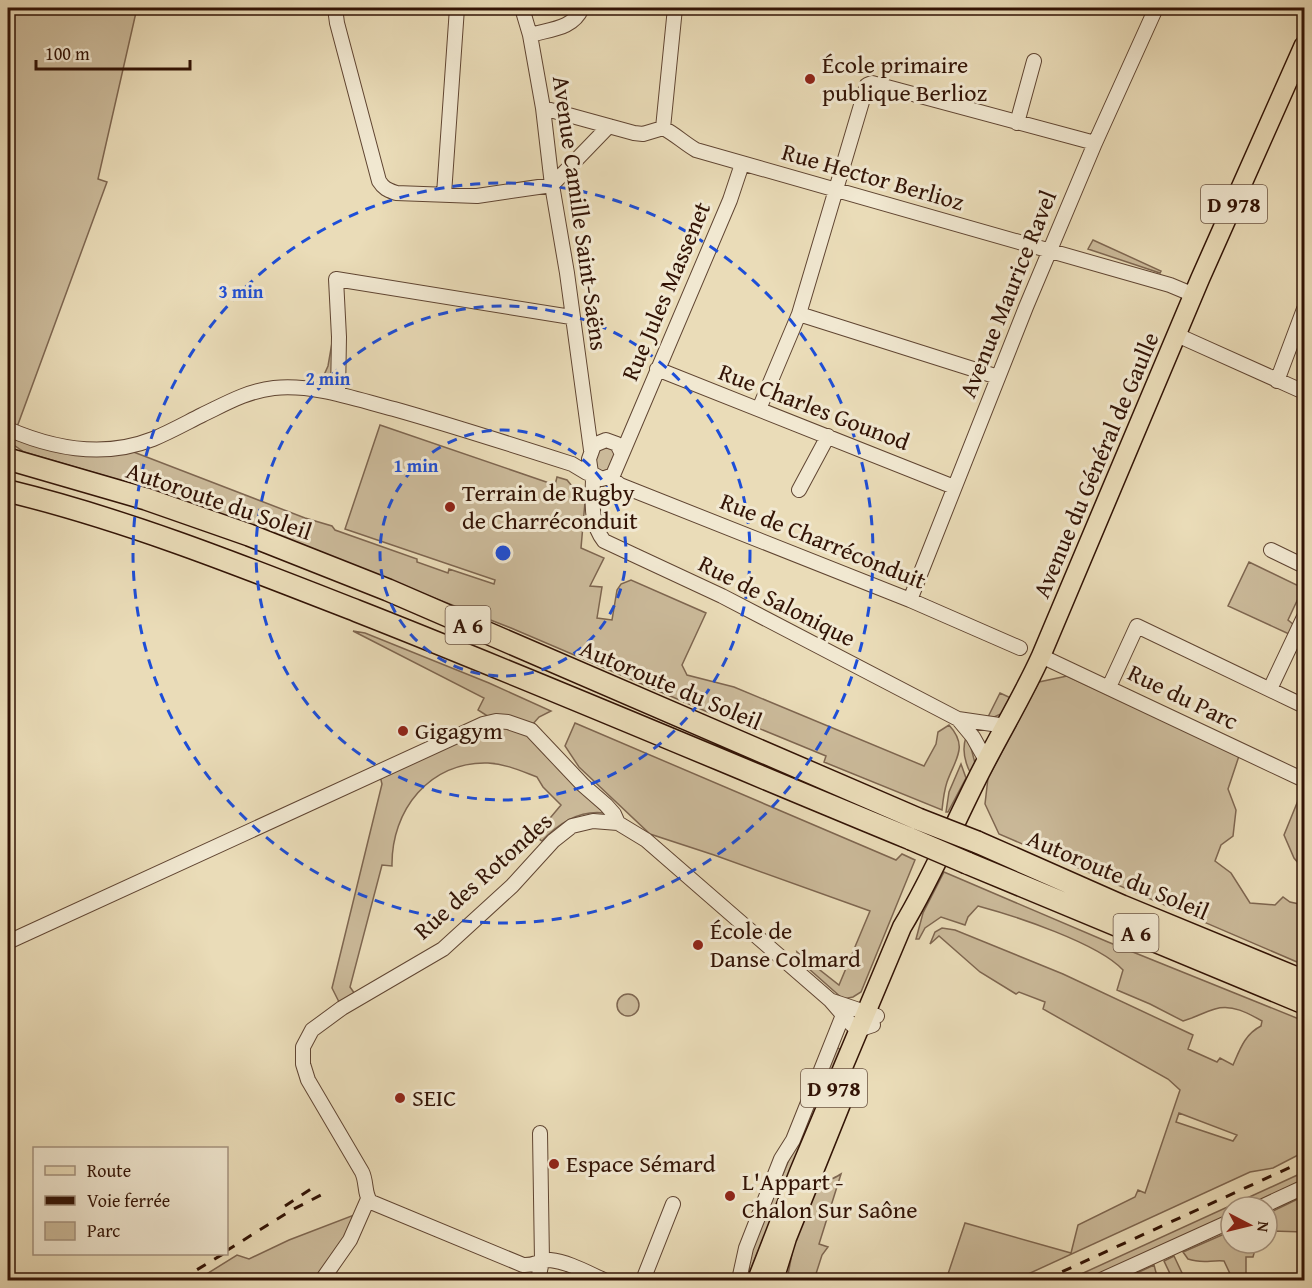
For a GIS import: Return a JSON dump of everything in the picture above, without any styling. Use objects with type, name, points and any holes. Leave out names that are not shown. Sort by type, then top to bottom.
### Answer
[{"type":"highway","name":"Autoroute du Soleil","points":[[8,459],[146,500],[249,535],[388,590],[1122,906],[1305,981]]},
{"type":"highway","name":"Autoroute du Soleil","points":[[8,491],[126,524],[269,577],[503,669],[1305,1003]]},
{"type":"main road","name":"Avenue du Général de Gaulle","points":[[869,1021],[902,927],[919,899],[1041,656],[1194,295],[1298,76],[1305,45]]},
{"type":"main road","name":"D 978","points":[[757,1281],[799,1172],[869,1021]]},
{"type":"main road","name":"D 978","points":[[774,1281],[787,1238],[869,1021]]},
{"type":"street","points":[[335,8],[380,181],[383,187],[396,193],[477,196],[552,185],[609,126]]},
{"type":"street","points":[[444,194],[457,8]]},
{"type":"street","name":"Avenue Camille Saint-Saëns","points":[[522,8],[530,34],[543,108],[586,427],[597,469]]},
{"type":"street","points":[[530,34],[569,24],[578,17],[582,8]]},
{"type":"street","points":[[543,108],[643,134],[663,128],[675,8]]},
{"type":"street","name":"Avenue Maurice Ravel","points":[[910,600],[998,376],[1095,143],[1156,8]]},
{"type":"street","points":[[1017,123],[1034,61]]},
{"type":"street","points":[[759,410],[799,314],[867,86],[872,83],[1095,143]]},
{"type":"street","name":"Rue Hector Berlioz","points":[[663,128],[696,150],[1051,250],[1181,288],[1194,295]]},
{"type":"street","name":"Rue Jules Massenet","points":[[597,469],[618,466],[730,200],[742,164]]},
{"type":"street","points":[[338,394],[339,337],[336,279],[571,317]]},
{"type":"street","points":[[1277,381],[1305,309]]},
{"type":"street","points":[[799,314],[998,376]]},
{"type":"street","points":[[1177,335],[1305,392]]},
{"type":"street","name":"Rue Charles Gounod","points":[[657,369],[954,487]]},
{"type":"street","points":[[8,429],[50,444],[82,450],[124,448],[152,439],[255,391],[304,388],[338,394],[461,428],[572,464],[597,469],[594,445],[629,436]]},
{"type":"street","points":[[586,427],[621,448],[622,454]]},
{"type":"street","points":[[799,490],[828,436]]},
{"type":"street","name":"Rue de Salonique","points":[[597,469],[592,504],[593,522],[604,541],[722,596],[958,719],[1006,726]]},
{"type":"street","name":"Rue de Charréconduit","points":[[597,469],[620,485],[910,600],[1020,648]]},
{"type":"street","points":[[1271,550],[1305,566]]},
{"type":"street","points":[[1270,689],[1305,617]]},
{"type":"street","points":[[1109,687],[1137,626],[1305,706]]},
{"type":"street","name":"Rue du Parc","points":[[1041,656],[1305,780]]},
{"type":"street","name":"Rue de Salonique","points":[[958,719],[973,737],[987,762]]},
{"type":"street","points":[[8,942],[483,724],[496,721],[508,722],[531,730],[606,805],[618,823]]},
{"type":"street","points":[[973,737],[981,722]]},
{"type":"street","name":"Rue des Rotondes","points":[[368,1198],[365,1178],[308,1080],[303,1065],[303,1047],[312,1030],[342,1008],[443,949],[512,886],[553,841],[572,826],[592,821],[618,823],[646,840],[830,1000],[843,1015],[869,1021]]},
{"type":"street","name":"Rue des Rotondes","points":[[830,1000],[869,1021]]},
{"type":"street","points":[[739,1281],[746,1248],[781,1159],[793,1140],[843,1015]]},
{"type":"street","points":[[538,1281],[542,1260],[540,1133]]},
{"type":"street","points":[[1279,1199],[1305,1187]]},
{"type":"street","points":[[322,1281],[350,1240],[368,1198],[377,1206],[523,1265],[533,1266],[542,1260],[559,1261],[604,1281]]},
{"type":"street","points":[[643,1281],[673,1204]]},
{"type":"street","points":[[1101,1281],[1219,1227]]},
{"type":"green space","points":[[8,8],[137,8],[98,179],[107,182],[17,427],[8,421]]},
{"type":"green space","points":[[1093,240],[1161,271],[1160,273],[1088,249]]},
{"type":"green space","points":[[333,337],[332,383],[320,384],[328,366]]},
{"type":"green space","points":[[380,425],[555,485],[557,477],[567,480],[585,502],[581,548],[604,558],[590,586],[602,587],[597,618],[612,620],[617,590],[621,584],[631,580],[706,613],[682,665],[687,675],[734,687],[924,766],[936,744],[938,732],[949,725],[955,733],[959,747],[946,785],[942,810],[824,762],[826,756],[712,709],[710,713],[511,628],[214,512],[214,506],[184,495],[136,485],[24,452],[8,441],[8,433],[131,451],[305,518],[332,526],[335,530],[417,559],[417,562],[448,573],[449,569],[494,584],[495,580],[345,529]]},
{"type":"green space","points":[[611,446],[617,456],[609,474],[598,473],[594,452],[599,447]]},
{"type":"green space","points":[[1249,562],[1303,588],[1288,620],[1294,625],[1289,634],[1228,606]]},
{"type":"green space","points":[[353,631],[365,633],[489,683],[551,711],[539,717],[532,725],[489,717],[478,710],[484,698]]},
{"type":"green space","points":[[1067,676],[1239,756],[1228,789],[1236,810],[1233,836],[1221,845],[1215,861],[1231,873],[1250,903],[1275,905],[1283,897],[1299,904],[1304,917],[1304,965],[999,834],[985,804],[988,778],[1039,682]]},
{"type":"green space","points":[[1000,693],[1011,698],[1003,713],[992,718],[988,717]]},
{"type":"green space","points":[[575,723],[896,860],[902,854],[915,860],[861,992],[843,999],[799,960],[797,952],[839,985],[870,911],[650,834],[579,767],[565,746]]},
{"type":"green space","points":[[488,727],[522,729],[604,813],[586,814],[570,819],[542,841],[535,836],[561,805],[543,787],[537,777],[507,766],[488,763],[448,770],[432,780],[418,793],[398,826],[393,845],[392,866],[382,865],[350,987],[355,994],[340,1004],[332,988],[382,784],[380,776]]},
{"type":"green space","points":[[966,737],[969,740],[976,767],[971,774],[965,756]]},
{"type":"green space","points":[[961,764],[966,778],[946,812],[949,792]]},
{"type":"green space","points":[[1304,791],[1304,870],[1294,858],[1284,835]]},
{"type":"green space","points":[[944,872],[1108,942],[1304,1021],[1304,1152],[1273,1168],[1250,1172],[1015,1280],[946,1280],[965,1223],[1071,1253],[1078,1225],[1135,1197],[1138,1190],[1145,1193],[1180,1090],[1168,1079],[1043,1009],[1045,1002],[1019,992],[1016,994],[980,972],[939,936],[930,944],[935,932],[942,928],[955,930],[1063,974],[1193,1035],[1188,1049],[1217,1062],[1220,1058],[1233,1065],[1244,1042],[1255,1029],[1261,1026],[1262,1021],[1234,1008],[1221,1008],[1183,1021],[1117,990],[1123,970],[1095,950],[1013,916],[978,906],[968,917],[965,925],[941,917],[925,928],[919,939],[916,939],[923,913]],"holes":[[[1179,1113],[1237,1135],[1233,1141],[1176,1122]]]},
{"type":"green space","points":[[628,994],[638,1001],[639,1005],[632,1015],[628,1016],[618,1009],[617,1005],[624,995]]},
{"type":"green space","points":[[835,1049],[841,1050],[750,1271],[748,1265],[751,1251]]},
{"type":"green space","points":[[1304,1172],[1304,1180],[1273,1195],[1254,1195]]},
{"type":"green space","points":[[841,1174],[819,1244],[828,1247],[822,1255],[814,1280],[787,1280],[800,1220],[810,1198],[821,1185]]},
{"type":"green space","points":[[1304,1196],[1304,1232],[1279,1231],[1279,1208]]},
{"type":"green space","points":[[1219,1211],[1219,1221],[1090,1280],[1068,1280]]},
{"type":"green space","points":[[354,1215],[341,1247],[317,1280],[197,1280],[237,1255],[249,1259],[289,1240]]},
{"type":"green space","points":[[1219,1236],[1219,1255],[1254,1255],[1246,1257],[1246,1280],[1233,1280],[1224,1261],[1202,1262],[1188,1259],[1183,1252]]},
{"type":"green space","points":[[1174,1256],[1183,1275],[1173,1280],[1164,1261]]},
{"type":"green space","points":[[1154,1265],[1158,1280],[1122,1280]]},
{"type":"railway","points":[[1044,1280],[1304,1161]]},
{"type":"railway","points":[[285,1206],[314,1187]]},
{"type":"railway","points":[[228,1250],[290,1211],[321,1195]]},
{"type":"railway","points":[[180,1280],[221,1255]]},
{"type":"place","name":"École primaire publique Berlioz","points":[[810,79]]},
{"type":"place","name":"Terrain de Rugby de Charréconduit","points":[[450,507]]},
{"type":"place","name":"Gigagym","points":[[403,731]]},
{"type":"place","name":"École de Danse Colmard","points":[[698,945]]},
{"type":"place","name":"SEIC","points":[[400,1098]]},
{"type":"place","name":"Espace Sémard","points":[[554,1164]]},
{"type":"place","name":"L'Appart - Chalon Sur Saône","points":[[730,1196]]}]
